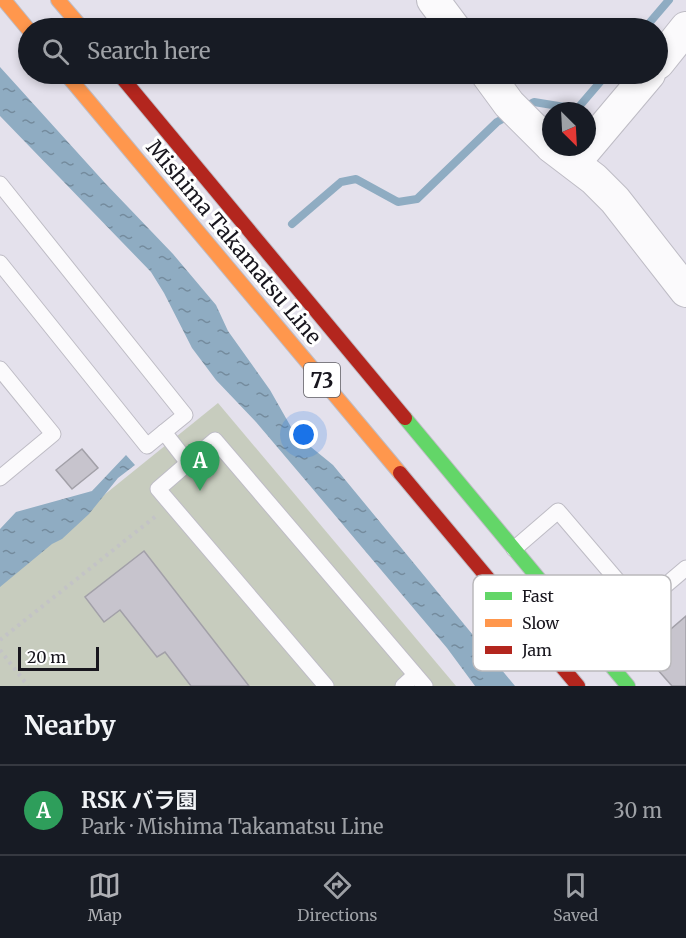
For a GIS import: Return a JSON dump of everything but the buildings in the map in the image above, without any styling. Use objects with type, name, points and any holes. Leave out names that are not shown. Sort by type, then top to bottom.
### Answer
[{"type":"main road","points":[[4,0],[19,18]]},
{"type":"main road","points":[[58,0],[73,18]]},
{"type":"main road","name":"Mishima Takamatsu Line","points":[[74,84],[485,575]]},
{"type":"main road","name":"Mishima Takamatsu Line","points":[[127,84],[536,575]]},
{"type":"main road","name":"Mishima Takamatsu Line","points":[[565,671],[578,686]]},
{"type":"main road","name":"Mishima Takamatsu Line","points":[[616,671],[628,686]]},
{"type":"street","points":[[433,0],[446,18]]},
{"type":"street","points":[[668,51],[685,33]]},
{"type":"street","points":[[495,84],[519,114],[542,136]]},
{"type":"street","points":[[596,120],[637,84]]},
{"type":"street","points":[[564,156],[594,178],[615,200],[686,291]]},
{"type":"lane","points":[[0,184],[186,415],[170,440],[147,446],[0,263]]},
{"type":"lane","points":[[0,369],[53,434],[0,478]]},
{"type":"lane","points":[[170,440],[188,463]]},
{"type":"lane","points":[[326,686],[158,489],[215,440],[420,681],[403,686]]},
{"type":"lane","points":[[514,549],[558,511],[613,575]]},
{"type":"lane","points":[[671,581],[686,568]]},
{"type":"path","points":[[0,640],[171,504]]},
{"type":"path","points":[[0,650],[28,686]]},
{"type":"shaded area","points":[[218,403],[456,686],[0,686],[0,579]]},
{"type":"water","points":[[0,67],[173,254],[216,305],[228,331],[270,390],[295,434],[333,465],[473,635],[473,671],[503,671],[515,686],[475,686],[447,648],[317,494],[256,422],[216,380],[192,348],[151,272],[0,116]]},
{"type":"water","points":[[126,455],[135,465],[118,478],[89,514],[62,539],[52,544],[0,587],[0,529],[16,512],[92,491]]},
{"type":"waterway","points":[[654,18],[669,0]]},
{"type":"waterway","points":[[521,109],[534,102],[577,109],[598,84]]},
{"type":"waterway","points":[[292,224],[341,182],[356,179],[398,202],[417,199],[497,122],[510,115]]},
{"type":"traffic: fast","points":[[405,418],[536,575]]},
{"type":"traffic: fast","points":[[616,671],[628,686]]},
{"type":"traffic: slow","points":[[4,0],[19,18]]},
{"type":"traffic: slow","points":[[58,0],[73,18]]},
{"type":"traffic: slow","points":[[74,84],[400,473]]},
{"type":"traffic: jam","points":[[127,84],[405,418]]},
{"type":"traffic: jam","points":[[400,473],[485,575]]},
{"type":"traffic: jam","points":[[565,671],[578,686]]},
{"type":"place","name":"RSK バラ園","points":[[200,491]]}]
